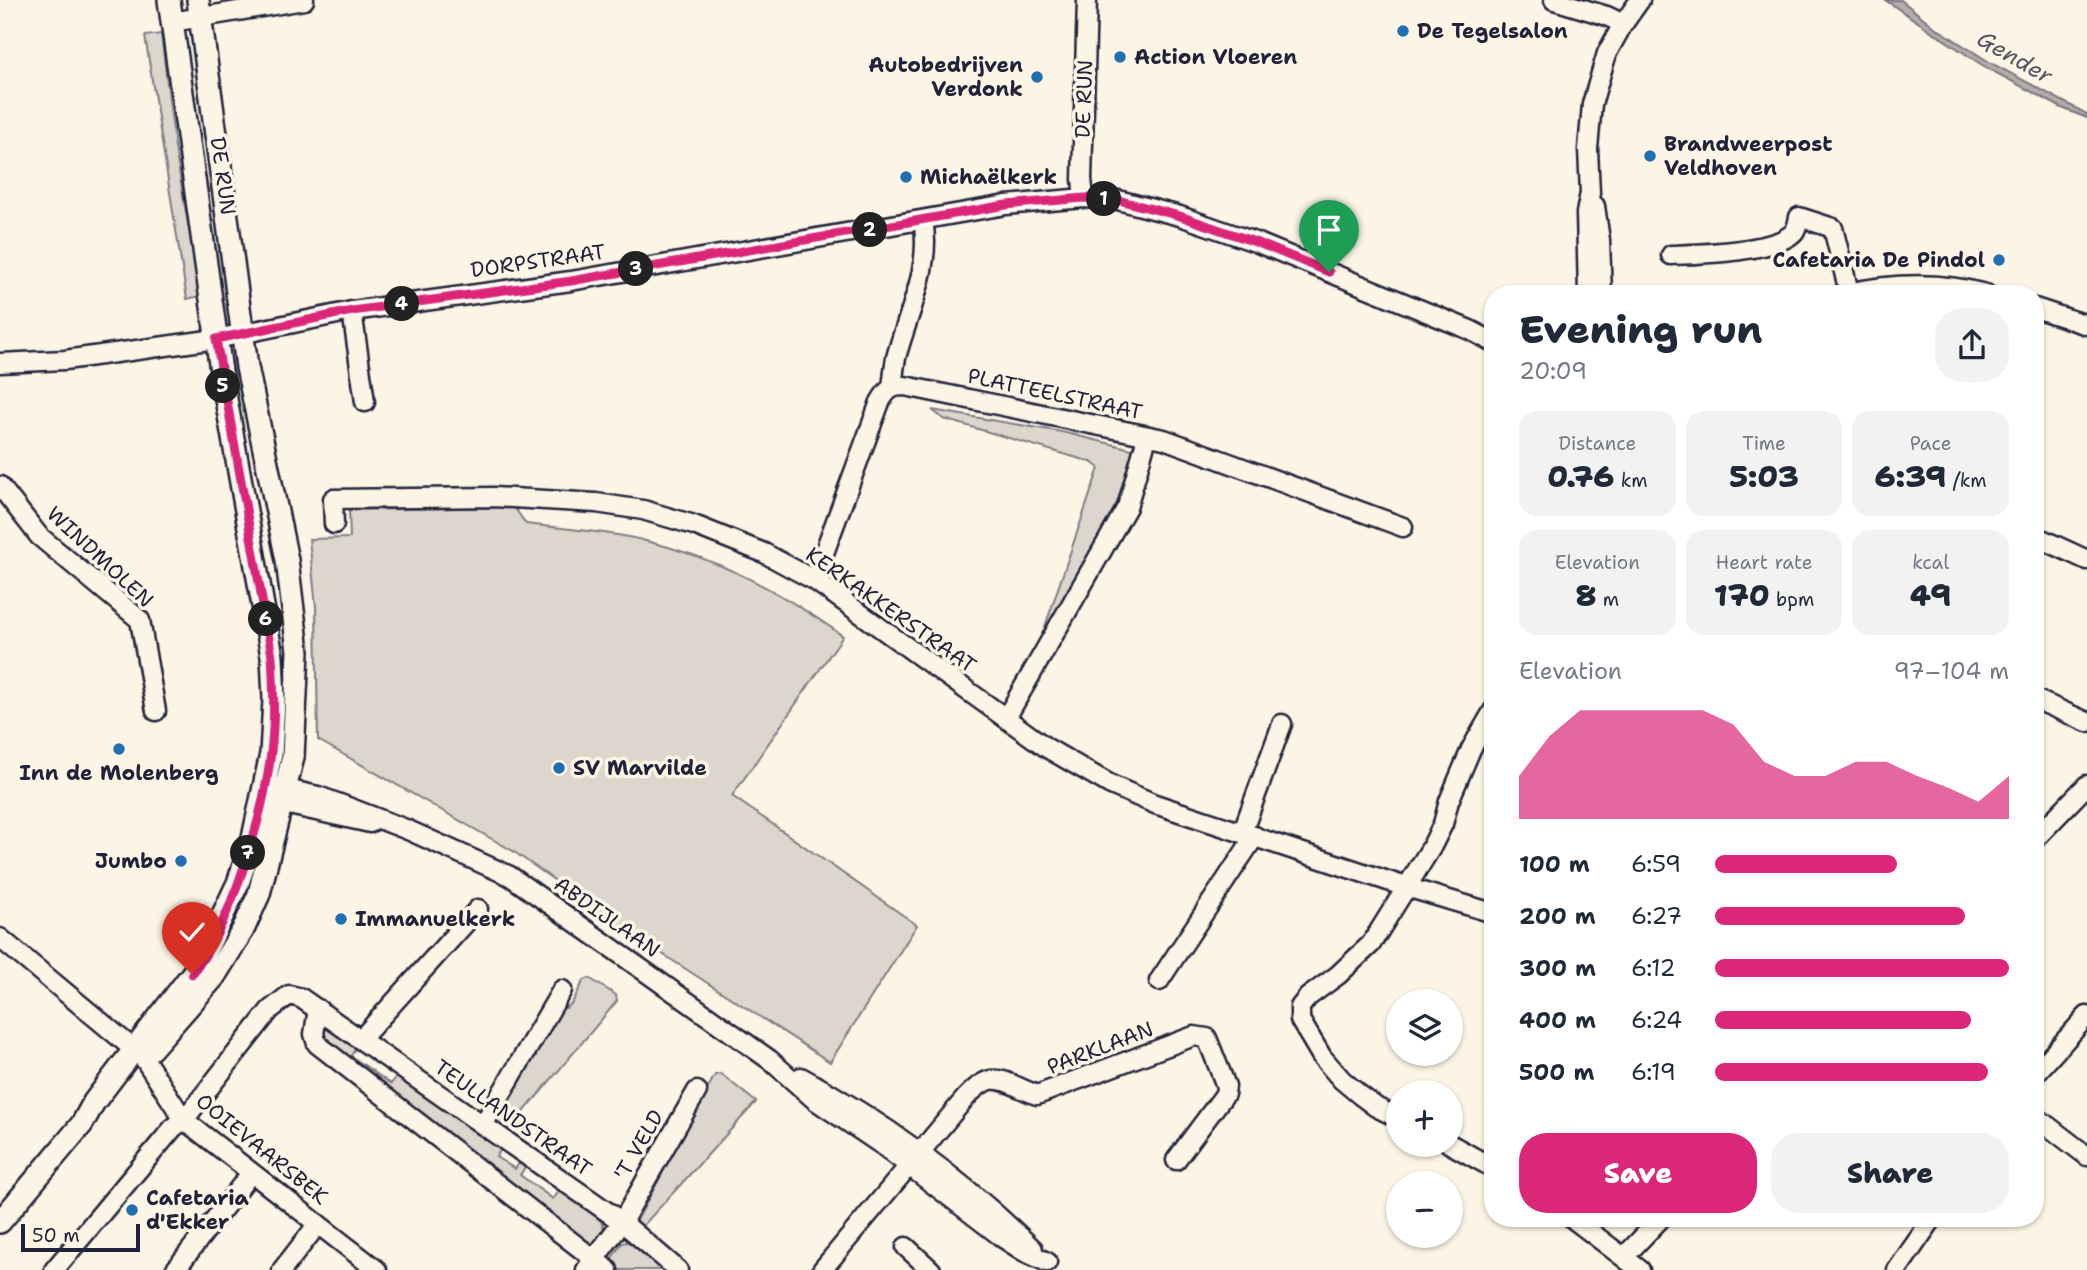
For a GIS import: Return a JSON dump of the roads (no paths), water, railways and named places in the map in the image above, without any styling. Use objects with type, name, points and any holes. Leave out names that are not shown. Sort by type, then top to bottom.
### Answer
[{"type":"main road","name":"DE RUN","points":[[169,0],[216,339],[272,656],[274,700],[271,754],[274,794]]},
{"type":"main road","name":"DE RUN","points":[[199,9],[248,377],[287,560],[298,651],[293,757],[274,794]]},
{"type":"main road","points":[[0,1222],[82,1124],[94,1102],[214,977],[243,930],[259,894],[274,794]]},
{"type":"street","points":[[172,22],[199,9],[304,0]]},
{"type":"street","name":"DE RUN","points":[[1084,198],[1082,179],[1087,0]]},
{"type":"street","points":[[1554,0],[1607,16],[1623,24]]},
{"type":"street","points":[[1588,285],[1586,213],[1590,193],[1588,149],[1592,104],[1607,52],[1640,0]]},
{"type":"street","points":[[1590,193],[1597,213],[1601,285]]},
{"type":"street","name":"DORPSTRAAT","points":[[0,363],[75,359],[216,339],[352,311],[571,281],[1006,205],[1084,198],[1118,200],[1180,216],[1258,243],[1484,337]]},
{"type":"street","points":[[1671,255],[1727,253],[1784,240],[1796,231],[1799,217],[1833,228],[1844,285]]},
{"type":"street","points":[[814,580],[880,402],[892,386],[896,357],[918,287],[926,233],[923,221]]},
{"type":"street","points":[[1914,285],[1933,285]]},
{"type":"street","points":[[352,311],[365,402]]},
{"type":"street","points":[[2044,311],[2087,325]]},
{"type":"street","name":"DORPSTRAAT","points":[[1470,330],[1484,331]]},
{"type":"street","name":"PLATTEELSTRAAT","points":[[892,386],[905,386],[1164,439],[1403,527]]},
{"type":"street","points":[[1006,718],[1127,507],[1147,437]]},
{"type":"street","name":"WINDMOLEN","points":[[0,486],[39,536],[140,620],[156,711]]},
{"type":"street","name":"KERKAKKERSTRAAT","points":[[334,524],[333,499],[494,497],[596,503],[643,510],[694,525],[764,553],[814,580],[1047,748],[1111,785],[1155,804],[1484,910]]},
{"type":"street","points":[[2044,540],[2087,560]]},
{"type":"street","points":[[2044,703],[2087,722]]},
{"type":"street","points":[[1159,981],[1223,887],[1249,834],[1282,724]]},
{"type":"street","points":[[1386,1112],[1342,1080],[1322,1057],[1300,1020],[1300,1007],[1308,997],[1338,975],[1371,944],[1431,848],[1443,824],[1449,801],[1471,749],[1484,727]]},
{"type":"street","points":[[2044,830],[2087,785]]},
{"type":"street","name":"ABDIJLAAN","points":[[274,794],[408,830],[510,876],[770,1060],[816,1100],[914,1159],[1003,1238],[1052,1266]]},
{"type":"street","points":[[361,1039],[478,909]]},
{"type":"street","name":"OOIEVAARSBEK","points":[[0,938],[139,1053],[184,1120],[376,1270]]},
{"type":"street","points":[[483,1125],[562,990]]},
{"type":"street","name":"TEULLANDSTRAAT","points":[[184,1120],[270,1010],[289,995],[301,998],[621,1222],[678,1270]]},
{"type":"street","points":[[318,1009],[314,1034],[317,1044],[596,1267]]},
{"type":"street","points":[[2044,1064],[2087,1016]]},
{"type":"street","name":"PARKLAAN","points":[[914,1159],[975,1087],[985,1081],[997,1079],[1010,1082],[1037,1095],[1194,1036],[1207,1038],[1226,1086],[1225,1094],[1177,1160]]},
{"type":"street","name":"'T VELD","points":[[596,1267],[696,1091]]},
{"type":"street","points":[[54,1270],[173,1128],[184,1120]]},
{"type":"street","points":[[2044,1122],[2087,1156]]},
{"type":"street","points":[[1463,1151],[1484,1163]]},
{"type":"street","points":[[822,1270],[914,1159]]},
{"type":"street","points":[[175,1270],[251,1173]]},
{"type":"street","points":[[282,1270],[318,1224]]},
{"type":"street","points":[[1584,1227],[1640,1270]]},
{"type":"street","points":[[1624,1257],[1652,1227]]},
{"type":"street","points":[[1896,1270],[1927,1227]]},
{"type":"street","points":[[905,1247],[931,1270]]},
{"type":"place","name":"De Tegelsalon","points":[[1403,31]]},
{"type":"place","name":"Action Vloeren","points":[[1120,57]]},
{"type":"place","name":"Autobedrijven Verdonk","points":[[1037,77]]},
{"type":"place","name":"Brandweerpost Veldhoven","points":[[1650,156]]},
{"type":"place","name":"Michaëlkerk","points":[[906,177]]},
{"type":"place","name":"Cafetaria De Pindol","points":[[1999,260]]},
{"type":"place","name":"Inn de Molenberg","points":[[119,749]]},
{"type":"place","name":"SV Marvilde","points":[[559,768]]},
{"type":"place","name":"Jumbo","points":[[181,861]]},
{"type":"place","name":"Immanuelkerk","points":[[341,919]]},
{"type":"place","name":"Cafetaria d'Ekker","points":[[132,1210]]},
{"type":"water label","name":"Gender","points":[[2015,57]]}]
